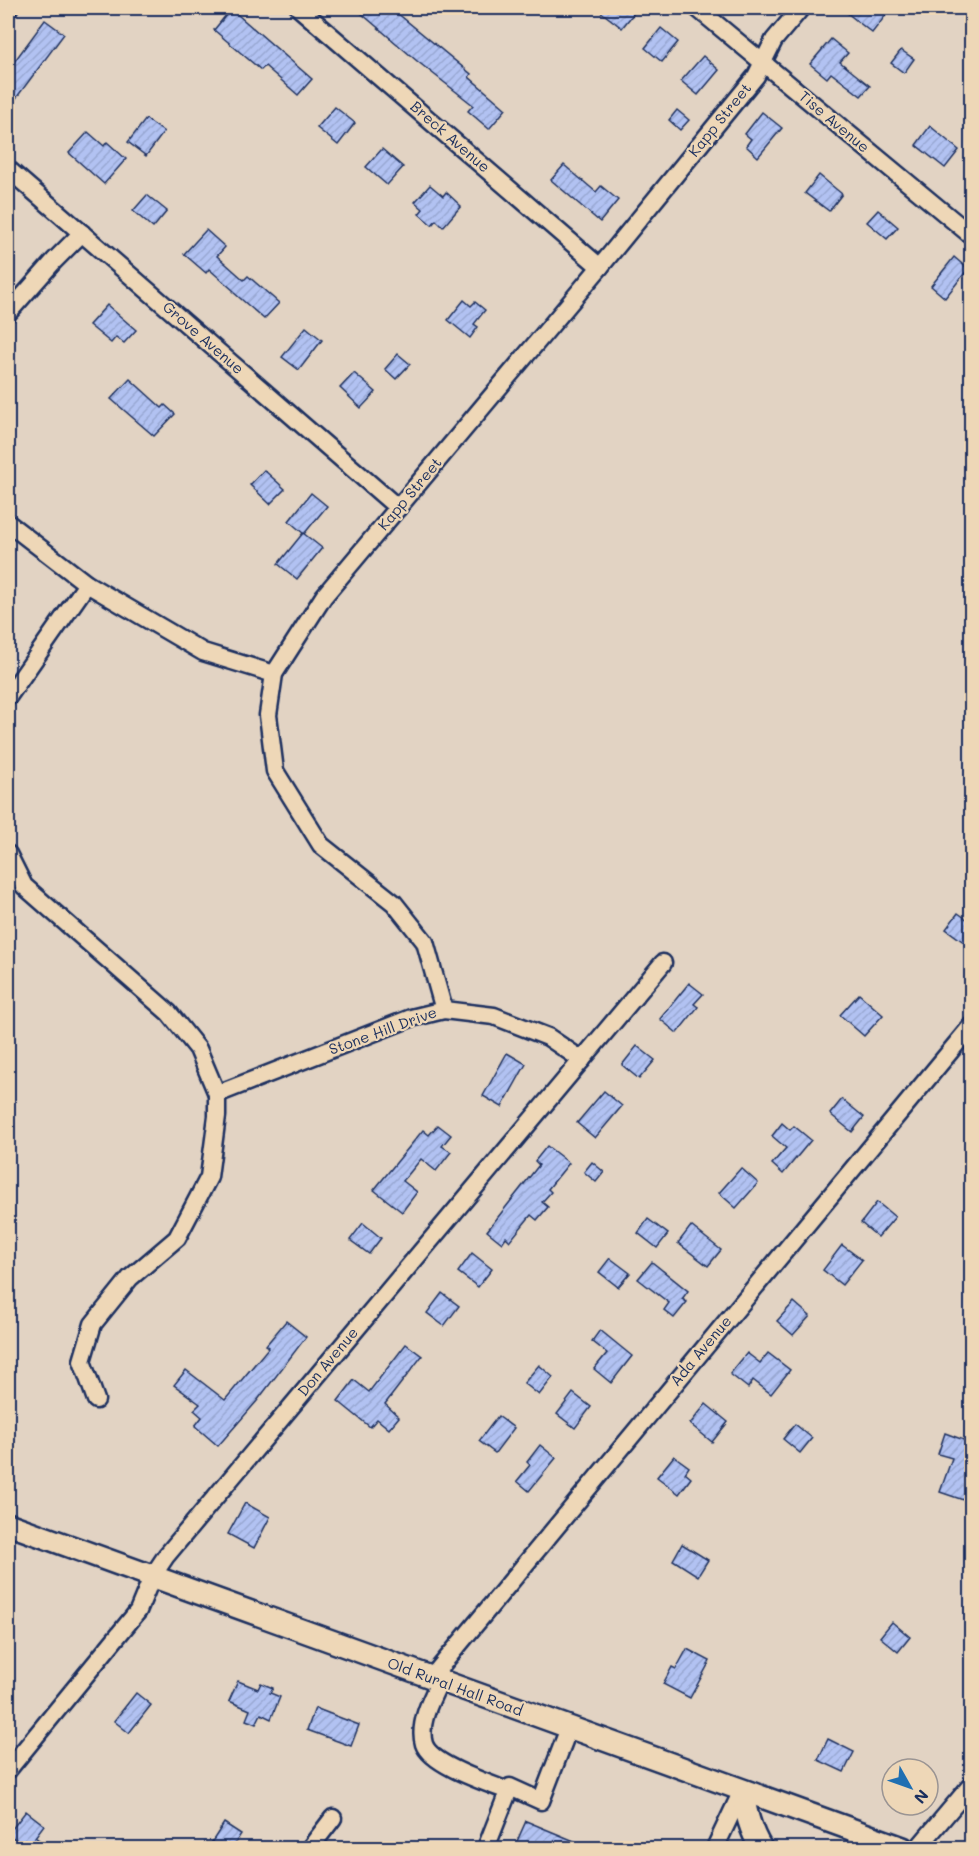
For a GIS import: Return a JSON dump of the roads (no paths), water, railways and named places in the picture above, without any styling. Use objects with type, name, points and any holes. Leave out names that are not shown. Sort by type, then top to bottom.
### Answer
[{"type":"main road","name":"Old Rural Hall Road","points":[[8,1524],[903,1848]]},
{"type":"main road","points":[[742,1791],[749,1824],[761,1848]]},
{"type":"street","name":"Breck Avenue","points":[[299,8],[600,267]]},
{"type":"street","name":"Kapp Street","points":[[444,1010],[425,942],[394,903],[321,845],[274,771],[268,715],[274,674],[324,596],[600,267],[756,76],[774,40],[801,8]]},
{"type":"street","name":"Tise Avenue","points":[[703,9],[762,62],[972,236]]},
{"type":"street","name":"Grove Avenue","points":[[8,169],[398,508]]},
{"type":"street","points":[[8,313],[82,233]]},
{"type":"street","points":[[8,523],[87,584],[203,652],[274,674]]},
{"type":"street","points":[[8,697],[87,584]]},
{"type":"street","points":[[8,854],[24,886],[169,1013],[198,1049],[217,1094],[217,1116],[209,1177],[177,1238],[130,1278],[93,1324],[82,1361],[96,1400]]},
{"type":"street","name":"Don Avenue","points":[[8,1770],[138,1611],[152,1577],[166,1556],[663,963]]},
{"type":"street","name":"Stone Hill Drive","points":[[217,1094],[411,1018],[444,1010],[494,1016],[548,1036],[582,1060]]},
{"type":"street","name":"Ada Avenue","points":[[569,1728],[541,1801],[510,1787],[508,1791],[437,1761],[424,1745],[424,1722],[435,1679],[972,1025]]},
{"type":"street","points":[[918,1848],[972,1784]]},
{"type":"street","points":[[486,1848],[508,1791]]},
{"type":"street","points":[[715,1848],[742,1791]]},
{"type":"street","points":[[310,1848],[333,1818]]}]
